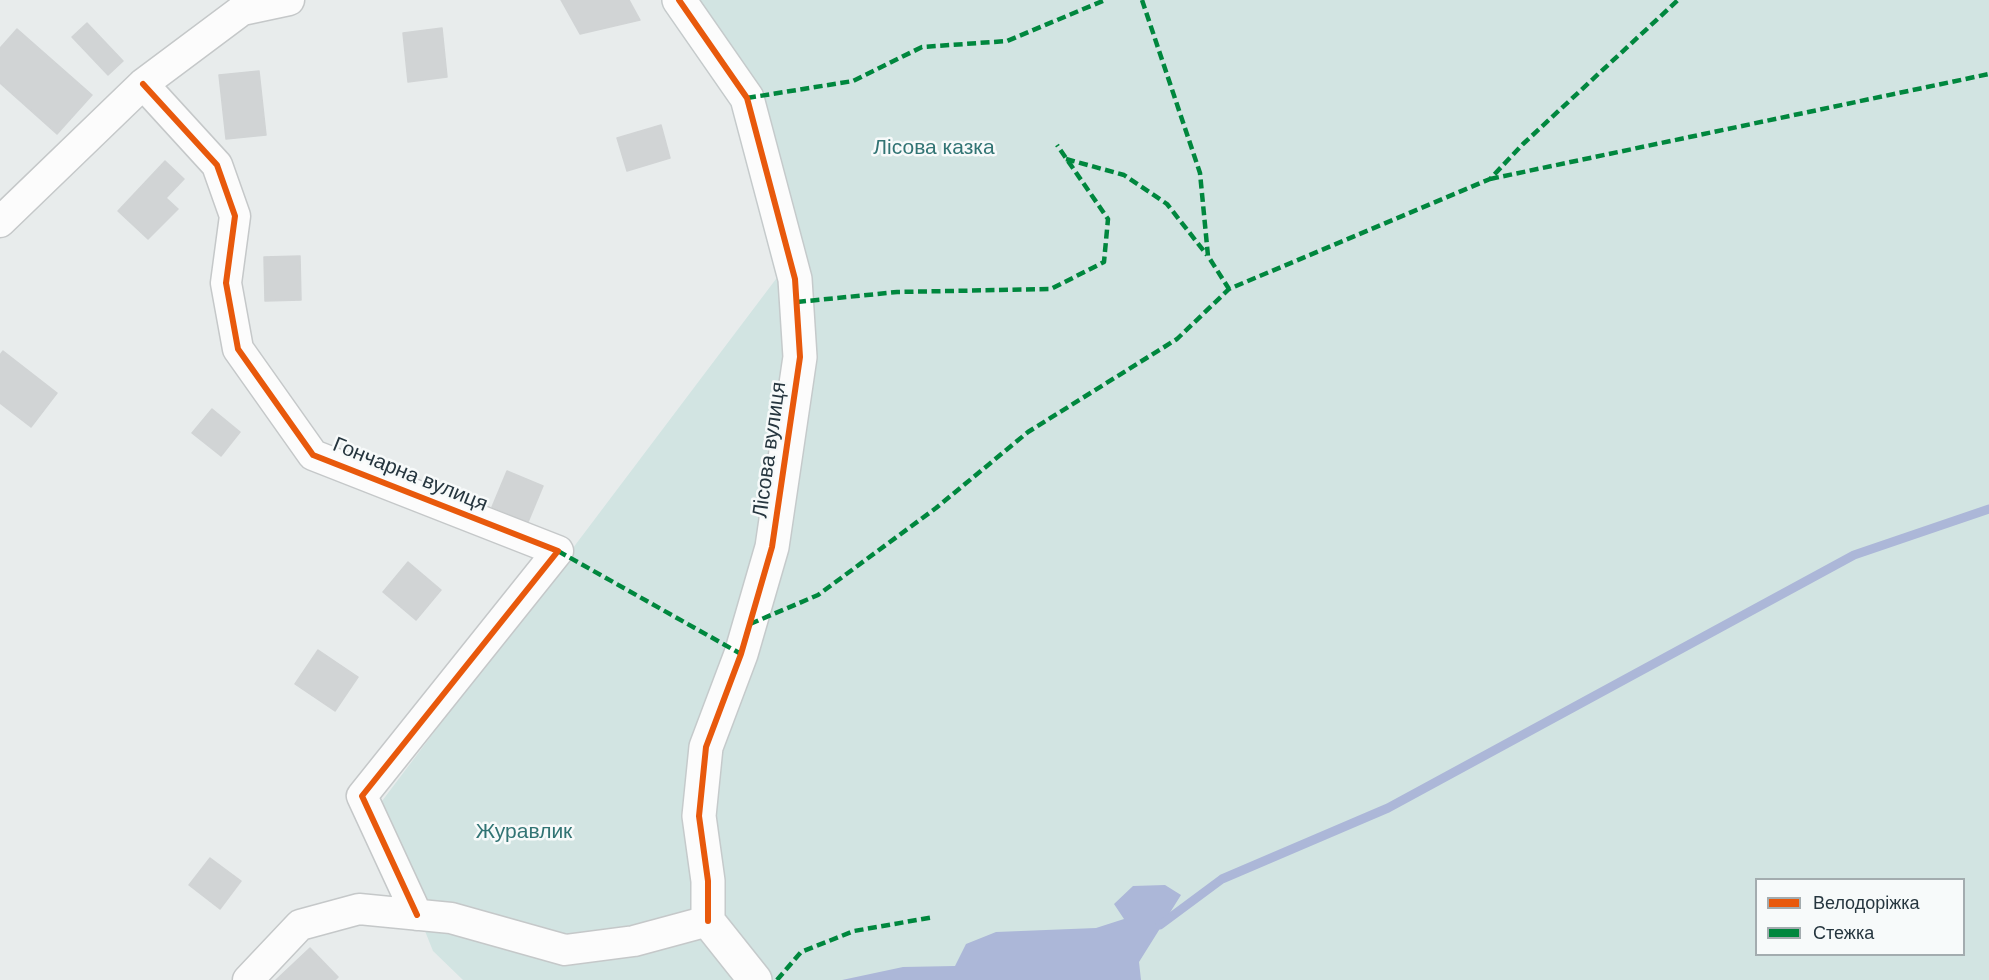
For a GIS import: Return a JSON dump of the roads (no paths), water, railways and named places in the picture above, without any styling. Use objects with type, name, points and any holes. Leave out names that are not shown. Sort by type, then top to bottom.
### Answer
[{"type":"street","points":[[0,222],[143,84],[242,10],[289,0]]},
{"type":"street","name":"Лісова вулиця","points":[[679,0],[747,98],[795,279],[800,357],[772,547],[741,654],[706,747],[699,816],[708,881],[708,921]]},
{"type":"street","name":"Гончарна вулиця","points":[[143,84],[217,165],[235,216],[226,283],[238,349],[313,455],[558,551],[363,796],[417,915]]},
{"type":"street","points":[[248,980],[300,925],[359,909],[451,918],[566,950],[634,941],[708,921],[755,980]]},
{"type":"water","points":[[1165,885],[1181,895],[1139,962],[1141,980],[842,980],[903,967],[955,966],[966,944],[996,932],[1096,928],[1124,919],[1114,904],[1133,886]]},
{"type":"waterway","points":[[1160,925],[1222,879],[1388,808],[1854,555],[1989,509]]},
{"type":"park label","name":"Лісова казка","points":[[934,148]]},
{"type":"park label","name":"Журавлик","points":[[524,832]]}]
